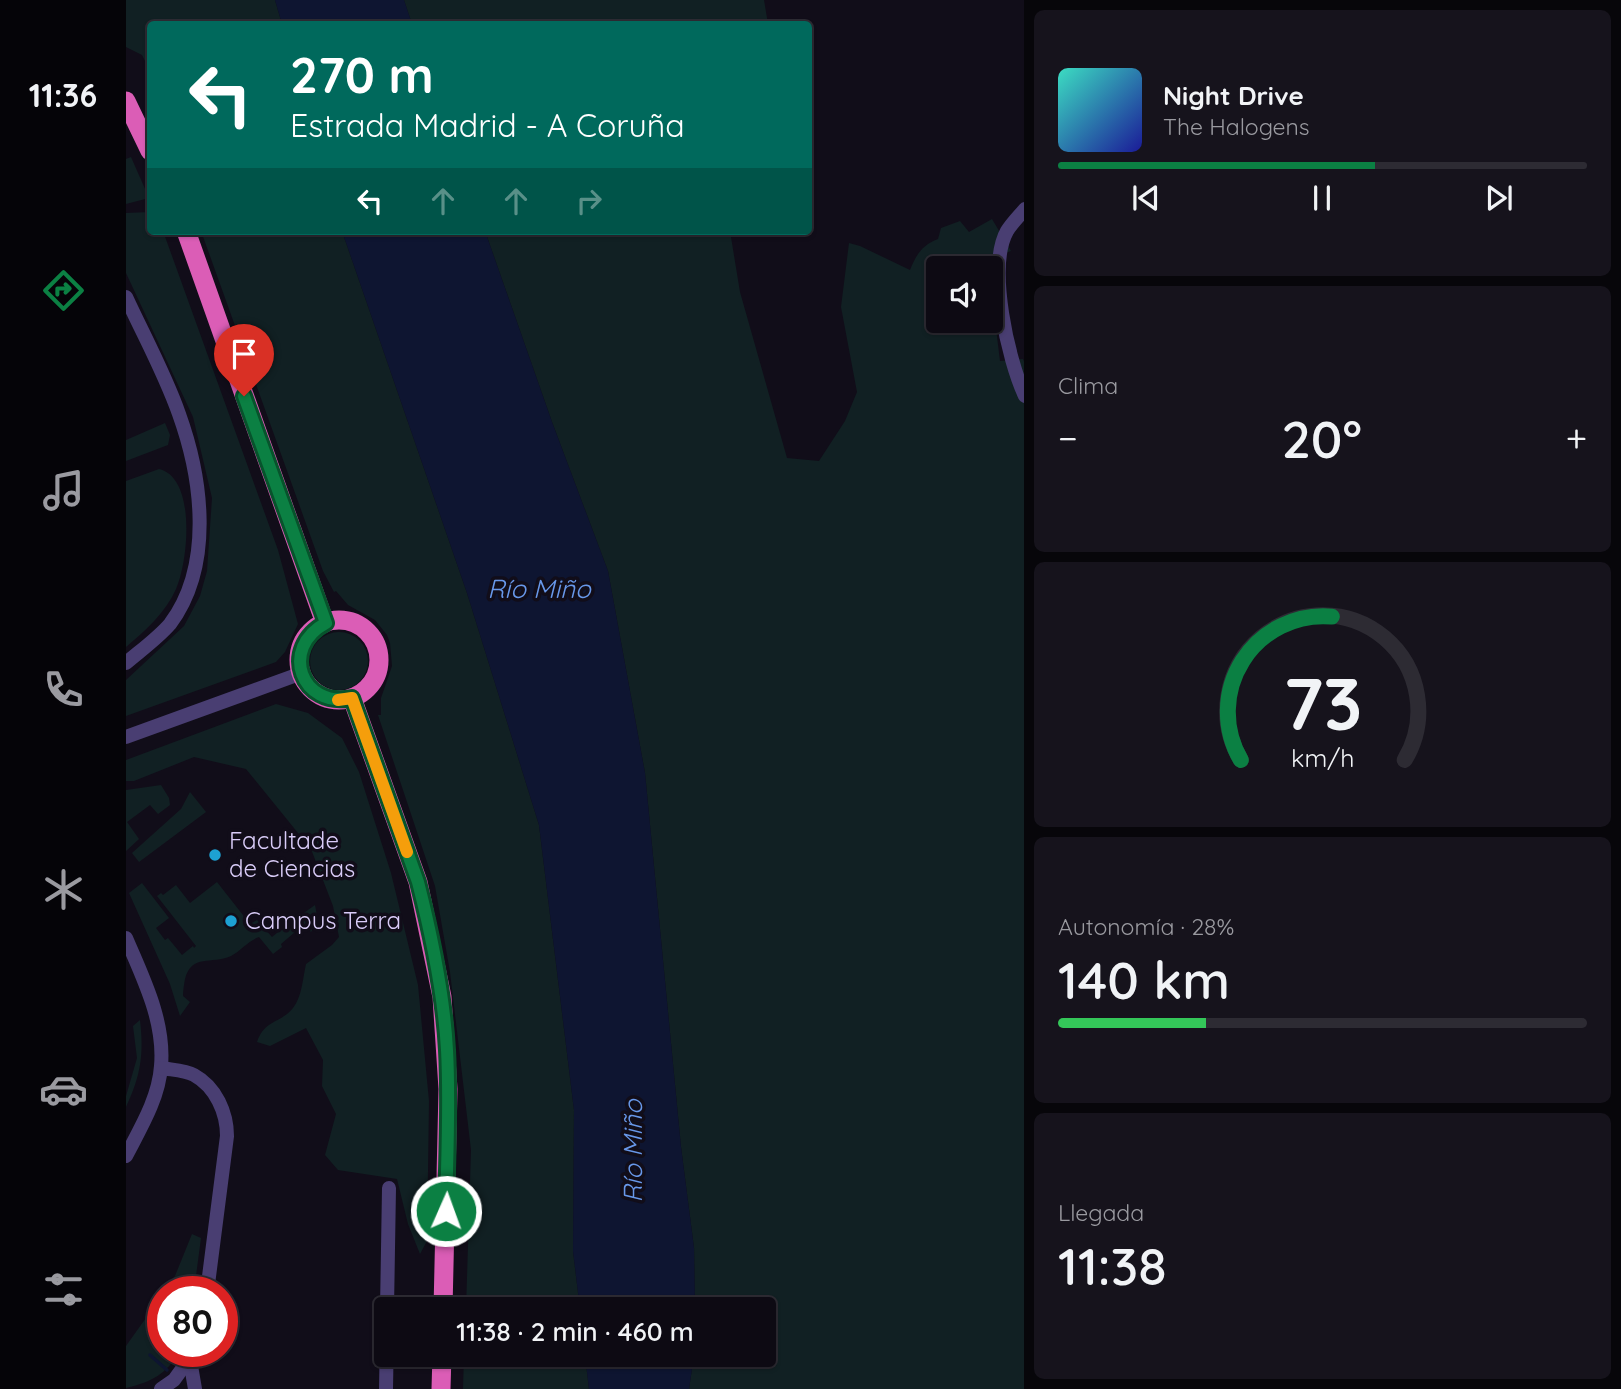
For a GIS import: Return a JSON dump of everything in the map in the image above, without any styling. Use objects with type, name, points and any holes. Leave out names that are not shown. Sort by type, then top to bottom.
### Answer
[{"type":"highway","points":[[126,101],[147,145]]},
{"type":"highway","points":[[187,235],[326,623]]},
{"type":"highway","points":[[348,622],[368,632],[374,642],[379,664],[376,675],[362,693],[352,698],[332,699],[322,696],[306,683],[302,673],[300,656],[303,643],[326,623],[348,622]]},
{"type":"highway","points":[[352,698],[418,882],[442,997],[448,1089],[443,1297]]},
{"type":"highway","points":[[441,1389],[442,1367]]},
{"type":"street","points":[[1024,209],[1007,232],[1001,250],[998,275],[1007,333],[1024,396]]},
{"type":"street","points":[[126,297],[179,413],[189,446],[200,529],[191,587],[169,624],[126,663]]},
{"type":"street","points":[[126,737],[302,673]]},
{"type":"street","points":[[126,938],[158,1020],[161,1068],[149,1111],[126,1156]]},
{"type":"street","points":[[161,1068],[186,1072],[205,1083],[215,1095],[227,1122],[209,1276]]},
{"type":"street","points":[[387,1297],[389,1188]]},
{"type":"street","points":[[161,1389],[174,1380],[184,1367]]},
{"type":"street","points":[[193,1367],[195,1389]]},
{"type":"street","points":[[386,1367],[386,1389]]},
{"type":"shaded area","points":[[126,0],[275,0],[281,21],[147,21],[147,65],[142,55],[126,47]]},
{"type":"shaded area","points":[[404,0],[764,0],[768,21],[411,21]]},
{"type":"shaded area","points":[[131,157],[147,199],[126,204],[126,159]]},
{"type":"shaded area","points":[[147,212],[147,235],[164,235],[278,550],[298,624],[285,652],[276,662],[126,716],[126,680],[184,626],[200,596],[207,571],[212,498],[193,417],[126,273],[126,213]]},
{"type":"shaded area","points":[[992,219],[1011,251],[997,256],[926,256],[926,333],[997,333],[1000,361],[1023,359],[1024,362],[1024,1389],[689,1389],[692,1367],[776,1367],[776,1297],[695,1297],[694,1248],[681,1147],[645,773],[608,571],[486,235],[731,235],[740,292],[787,458],[819,461],[845,421],[857,392],[841,307],[849,243],[910,270],[920,251],[938,239],[941,228],[960,221],[969,232]]},
{"type":"shaded area","points":[[202,235],[343,235],[467,593],[539,825],[574,1110],[573,1251],[579,1297],[466,1297],[471,1150],[450,972],[435,886],[378,715],[381,715],[381,698],[392,666],[390,643],[375,620],[348,605],[334,592],[323,571]]},
{"type":"shaded area","points":[[165,423],[170,435],[168,445],[126,461],[126,440]]},
{"type":"shaded area","points":[[159,469],[171,476],[179,488],[184,504],[184,561],[176,589],[167,606],[148,628],[126,647],[126,481]]},
{"type":"shaded area","points":[[333,632],[345,632],[360,640],[368,655],[368,667],[360,682],[345,690],[333,690],[318,682],[310,667],[310,655],[318,640]]},
{"type":"shaded area","points":[[276,704],[308,713],[342,738],[359,772],[391,873],[418,985],[429,1101],[427,1241],[420,1254],[408,1224],[397,1179],[338,1170],[325,1155],[336,1114],[322,1086],[323,1060],[306,1028],[270,1046],[257,1042],[268,1025],[293,1008],[300,993],[306,964],[339,937],[333,906],[311,849],[246,769],[194,757],[134,781],[126,781],[126,760]]},
{"type":"shaded area","points":[[161,785],[170,805],[158,814],[150,805],[127,822],[139,839],[126,851],[126,790]]},
{"type":"shaded area","points":[[190,792],[206,812],[139,862],[132,853],[181,809]]},
{"type":"shaded area","points":[[217,882],[250,924],[257,920],[272,937],[288,924],[295,932],[273,954],[259,937],[231,956],[203,961],[192,966],[185,979],[183,992],[183,996],[190,1002],[180,1016],[170,984],[129,893],[142,883],[169,918],[156,928],[182,955],[196,946],[157,896],[161,893],[163,895],[176,885],[190,903]]},
{"type":"shaded area","points":[[315,905],[318,921],[311,932],[298,917]]},
{"type":"shaded area","points":[[140,1020],[140,1064],[126,1107],[126,1096],[137,1058],[133,1026]]},
{"type":"shaded area","points":[[192,1234],[201,1238],[196,1276],[175,1276]]},
{"type":"shaded area","points":[[147,1316],[147,1367],[168,1367],[158,1376],[126,1388],[126,1346]]},
{"type":"shaded area","points":[[464,1367],[586,1367],[589,1389],[463,1389]]},
{"type":"water","points":[[275,0],[404,0],[411,21],[281,21]]},
{"type":"water","name":"Río Miño","points":[[343,235],[486,235],[608,571],[645,773],[681,1147],[694,1248],[695,1297],[579,1297],[573,1251],[574,1110],[539,825],[467,593]]},
{"type":"water","points":[[586,1367],[692,1367],[689,1389],[589,1389]]},
{"type":"waterway","points":[[164,1367],[167,1370]]},
{"type":"slow traffic","points":[[338,700],[352,698],[407,852]]},
{"type":"place","name":"Facultade de Ciencias","points":[[215,855]]},
{"type":"place","name":"Campus Terra","points":[[231,921]]},
{"type":"route","points":[[244,396],[326,623],[316,628],[303,643],[300,653],[302,673],[306,683],[322,696],[342,700],[352,698],[418,882],[426,913],[442,997],[447,1052],[446,1211]]}]
